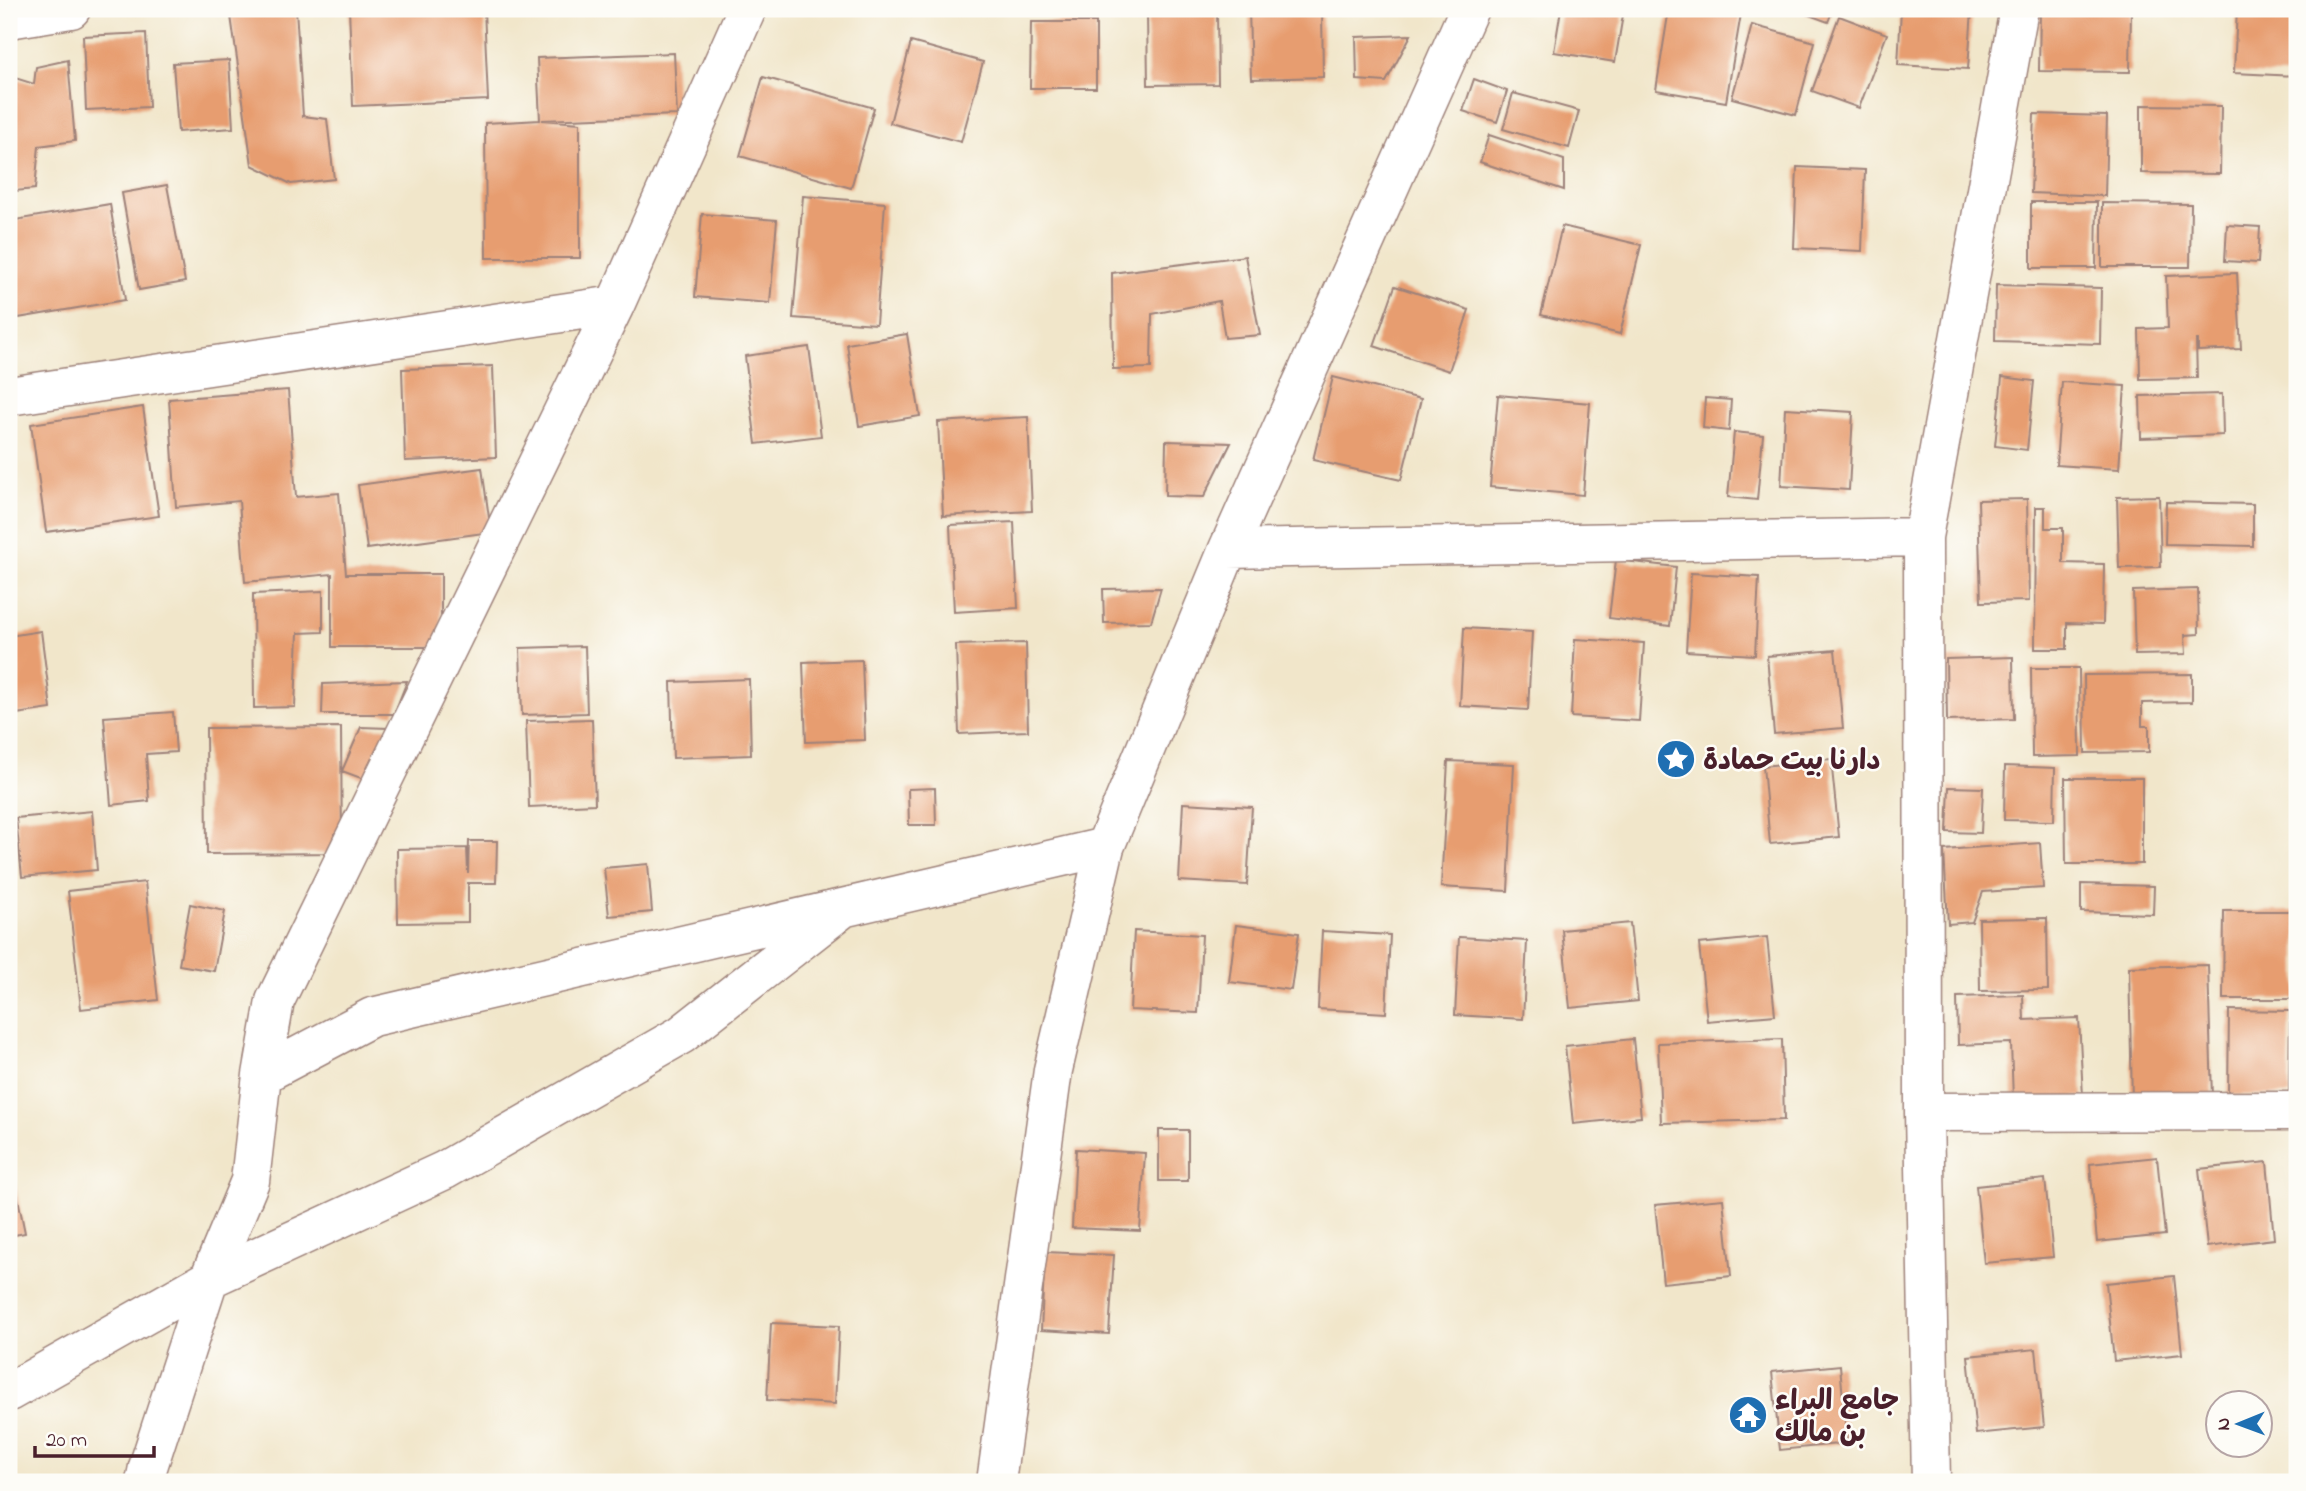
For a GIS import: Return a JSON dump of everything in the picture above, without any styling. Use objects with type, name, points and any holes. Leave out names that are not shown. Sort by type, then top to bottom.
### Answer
[{"type":"street","points":[[9,19],[71,9]]},
{"type":"street","points":[[145,1482],[209,1279],[250,1181],[262,1075],[275,1001],[615,305],[747,9]]},
{"type":"street","points":[[996,1482],[1053,1070],[1105,847],[1228,549],[1469,9]]},
{"type":"street","points":[[1930,1482],[1924,1112],[1923,537],[2019,9]]},
{"type":"street","points":[[9,396],[615,305]]},
{"type":"street","points":[[1228,549],[1923,537]]},
{"type":"street","points":[[262,1075],[372,1017],[1105,847]]},
{"type":"street","points":[[9,1392],[209,1279],[445,1170],[681,1035],[843,908]]},
{"type":"street","points":[[1924,1112],[2297,1111]]},
{"type":"building","points":[[230,9],[296,9],[303,116],[327,119],[334,179],[291,184],[252,165]]},
{"type":"building","points":[[349,9],[484,9],[488,100],[353,106]]},
{"type":"building","points":[[1249,9],[1322,9],[1323,77],[1251,79]]},
{"type":"building","points":[[1561,9],[1624,9],[1615,62],[1554,52]]},
{"type":"building","points":[[1669,9],[1709,9],[1741,14],[1726,102],[1656,90]]},
{"type":"building","points":[[1793,9],[1833,9],[1828,22]]},
{"type":"building","points":[[1901,9],[1972,9],[1968,69],[1898,65]]},
{"type":"building","points":[[2040,9],[2131,9],[2130,72],[2039,71]]},
{"type":"building","points":[[2237,9],[2297,9],[2297,76],[2234,73]]},
{"type":"building","points":[[1217,11],[1218,84],[1148,85],[1147,12]]},
{"type":"building","points":[[1839,16],[1887,34],[1859,108],[1812,91]]},
{"type":"building","points":[[1031,22],[1096,22],[1096,88],[1030,88]]},
{"type":"building","points":[[1752,25],[1815,42],[1796,115],[1732,98]]},
{"type":"building","points":[[146,33],[149,107],[86,110],[83,36]]},
{"type":"building","points":[[1411,35],[1386,82],[1357,80],[1356,37]]},
{"type":"building","points":[[911,42],[983,62],[961,142],[890,123]]},
{"type":"building","points":[[674,53],[677,115],[542,120],[580,123],[580,258],[486,258],[485,123],[540,120],[537,58]]},
{"type":"building","points":[[68,60],[75,141],[39,146],[35,189],[15,191],[15,174],[9,175],[9,76],[34,84],[36,67]]},
{"type":"building","points":[[229,60],[233,128],[178,132],[173,63]]},
{"type":"building","points":[[763,77],[874,108],[851,188],[740,156]]},
{"type":"building","points":[[1474,79],[1507,91],[1497,122],[1463,111]]},
{"type":"building","points":[[1513,93],[1579,111],[1569,148],[1503,129]]},
{"type":"building","points":[[2141,105],[2221,106],[2220,174],[2141,173]]},
{"type":"building","points":[[2034,114],[2107,116],[2105,196],[2031,193]]},
{"type":"building","points":[[1489,135],[1564,160],[1564,190],[1480,162]]},
{"type":"building","points":[[1797,167],[1865,170],[1862,251],[1794,248]]},
{"type":"building","points":[[167,185],[185,282],[139,290],[122,193]]},
{"type":"building","points":[[803,196],[885,203],[876,324],[793,318]]},
{"type":"building","points":[[2031,202],[2097,202],[2096,268],[2031,268]]},
{"type":"building","points":[[2102,203],[2191,204],[2190,267],[2102,267]]},
{"type":"building","points":[[110,204],[125,300],[18,318],[9,259],[9,221]]},
{"type":"building","points":[[702,214],[777,220],[770,303],[695,297]]},
{"type":"building","points":[[2227,225],[2260,227],[2258,263],[2225,261]]},
{"type":"building","points":[[1562,226],[1641,245],[1620,334],[1541,315]]},
{"type":"building","points":[[1245,256],[1260,335],[1225,338],[1219,301],[1152,314],[1151,368],[1113,369],[1112,273]]},
{"type":"building","points":[[2237,273],[2241,349],[2198,351],[2196,340],[2197,378],[2140,379],[2139,329],[2168,328],[2166,276]]},
{"type":"building","points":[[1996,285],[2101,288],[2100,344],[1995,341]]},
{"type":"building","points":[[1395,286],[1469,310],[1449,371],[1374,346]]},
{"type":"building","points":[[907,334],[920,416],[859,426],[847,344]]},
{"type":"building","points":[[809,347],[821,436],[756,444],[745,356]]},
{"type":"building","points":[[493,366],[496,457],[405,461],[402,369]]},
{"type":"building","points":[[1333,377],[1421,399],[1401,480],[1313,460]]},
{"type":"building","points":[[2002,377],[2034,381],[2027,450],[1995,446]]},
{"type":"building","points":[[2062,382],[2125,386],[2119,469],[2056,465]]},
{"type":"building","points":[[288,390],[296,497],[339,493],[346,574],[441,574],[441,647],[332,647],[332,574],[245,582],[239,501],[176,507],[169,399]]},
{"type":"building","points":[[2222,394],[2223,435],[2141,438],[2140,396]]},
{"type":"building","points":[[1498,395],[1590,403],[1583,495],[1490,487]]},
{"type":"building","points":[[1705,398],[1731,400],[1729,431],[1703,428]]},
{"type":"building","points":[[143,407],[159,516],[46,532],[31,424]]},
{"type":"building","points":[[1785,408],[1853,412],[1849,490],[1781,486]]},
{"type":"building","points":[[1028,417],[1032,511],[943,516],[938,422]]},
{"type":"building","points":[[1734,432],[1763,435],[1757,500],[1728,497]]},
{"type":"building","points":[[1166,441],[1231,443],[1204,497],[1165,496]]},
{"type":"building","points":[[482,468],[491,532],[367,549],[358,485]]},
{"type":"building","points":[[2159,496],[2161,567],[2119,568],[2117,497]]},
{"type":"building","points":[[9,497],[15,535],[9,536]]},
{"type":"building","points":[[2027,499],[2029,601],[1981,602],[1978,500]]},
{"type":"building","points":[[2166,502],[2253,504],[2253,546],[2165,544]]},
{"type":"building","points":[[2036,507],[2045,507],[2045,528],[2063,528],[2063,563],[2104,564],[2103,624],[2067,623],[2067,649],[2035,649]]},
{"type":"building","points":[[1014,522],[1018,608],[954,612],[950,525]]},
{"type":"building","points":[[1616,560],[1676,567],[1670,626],[1609,618]]},
{"type":"building","points":[[1691,573],[1759,577],[1755,655],[1686,651]]},
{"type":"building","points":[[1161,588],[1151,622],[1104,623],[1103,589]]},
{"type":"building","points":[[2198,589],[2199,634],[2185,635],[2186,654],[2135,655],[2133,591]]},
{"type":"building","points":[[323,591],[323,632],[298,633],[295,707],[254,708],[253,594]]},
{"type":"building","points":[[1464,628],[1532,632],[1528,710],[1460,706]]},
{"type":"building","points":[[41,631],[51,709],[9,715],[9,636]]},
{"type":"building","points":[[1575,639],[1644,643],[1639,721],[1571,717]]},
{"type":"building","points":[[1026,643],[1028,731],[959,734],[956,645]]},
{"type":"building","points":[[585,646],[587,713],[522,715],[520,648]]},
{"type":"building","points":[[1835,650],[1843,728],[1774,734],[1767,656]]},
{"type":"building","points":[[2013,657],[2014,719],[1947,721],[1946,659]]},
{"type":"building","points":[[862,660],[865,740],[806,742],[803,662]]},
{"type":"building","points":[[2031,668],[2079,668],[2080,756],[2032,757]]},
{"type":"building","points":[[2192,674],[2192,702],[2142,703],[2142,726],[2149,726],[2149,752],[2085,753],[2084,675]]},
{"type":"building","points":[[749,679],[751,755],[673,758],[671,682]]},
{"type":"building","points":[[407,681],[394,714],[322,714],[323,684]]},
{"type":"building","points":[[173,712],[176,752],[146,754],[149,801],[111,805],[104,717]]},
{"type":"building","points":[[592,719],[595,804],[529,807],[526,721]]},
{"type":"building","points":[[341,727],[342,853],[207,854],[206,728]]},
{"type":"building","points":[[361,727],[388,728],[366,780],[342,771]]},
{"type":"building","points":[[1831,759],[1839,837],[1770,844],[1763,766]]},
{"type":"building","points":[[1448,761],[1514,764],[1508,891],[1441,887]]},
{"type":"building","points":[[2005,766],[2055,768],[2054,821],[2004,820]]},
{"type":"building","points":[[2065,778],[2142,778],[2142,864],[2066,864]]},
{"type":"building","points":[[1949,787],[1983,788],[1981,833],[1947,832]]},
{"type":"building","points":[[935,788],[936,825],[909,825],[908,789]]},
{"type":"building","points":[[1183,803],[1252,807],[1247,885],[1179,881]]},
{"type":"building","points":[[92,811],[97,870],[22,877],[16,818]]},
{"type":"building","points":[[469,841],[497,841],[496,883],[468,883],[468,922],[398,923],[397,849],[467,848],[468,874]]},
{"type":"building","points":[[2040,843],[2043,888],[1983,892],[1972,922],[1948,924],[1944,850]]},
{"type":"building","points":[[648,864],[652,912],[609,916],[604,868]]},
{"type":"building","points":[[145,882],[158,1000],[81,1009],[68,891]]},
{"type":"building","points":[[2081,884],[2154,886],[2153,914],[2081,912]]},
{"type":"building","points":[[190,904],[225,911],[214,971],[179,965]]},
{"type":"building","points":[[2224,911],[2297,911],[2297,999],[2223,999]]},
{"type":"building","points":[[2047,918],[2048,990],[1980,991],[1979,919]]},
{"type":"building","points":[[1630,923],[1638,1001],[1570,1008],[1562,930]]},
{"type":"building","points":[[1236,925],[1299,933],[1291,990],[1229,982]]},
{"type":"building","points":[[1134,931],[1202,935],[1198,1013],[1130,1010]]},
{"type":"building","points":[[1322,931],[1390,935],[1386,1013],[1318,1009]]},
{"type":"building","points":[[1459,937],[1527,941],[1523,1019],[1455,1015]]},
{"type":"building","points":[[1767,937],[1775,1015],[1707,1021],[1699,944]]},
{"type":"building","points":[[2208,965],[2212,1098],[2132,1100],[2129,967]]},
{"type":"building","points":[[2023,995],[2024,1020],[2079,1018],[2083,1097],[2013,1100],[2011,1043],[1958,1045],[1957,997]]},
{"type":"building","points":[[2229,1010],[2290,1011],[2289,1095],[2228,1095]]},
{"type":"building","points":[[1633,1039],[1641,1117],[1573,1124],[1565,1046]]},
{"type":"building","points":[[1782,1039],[1784,1120],[1661,1123],[1658,1043]]},
{"type":"building","points":[[1159,1130],[1188,1130],[1188,1181],[1159,1181]]},
{"type":"building","points":[[1076,1149],[1145,1153],[1140,1231],[1072,1228]]},
{"type":"building","points":[[2157,1157],[2165,1235],[2097,1242],[2090,1164]]},
{"type":"building","points":[[9,1160],[25,1233],[9,1236]]},
{"type":"building","points":[[2267,1162],[2274,1239],[2207,1247],[2199,1169]]},
{"type":"building","points":[[2045,1179],[2053,1257],[1984,1263],[1976,1186]]},
{"type":"building","points":[[1723,1199],[1731,1276],[1663,1283],[1655,1205]]},
{"type":"building","points":[[1045,1252],[1114,1255],[1109,1334],[1041,1330]]},
{"type":"building","points":[[2174,1276],[2182,1354],[2114,1361],[2106,1283]]},
{"type":"building","points":[[771,1323],[839,1326],[835,1404],[767,1400]]},
{"type":"building","points":[[2036,1349],[2044,1427],[1976,1434],[1968,1356]]},
{"type":"building","points":[[1840,1365],[1847,1443],[1780,1450],[1772,1372]]},
{"type":"place","name":"دارنا بيت حمادة","points":[[1676,759]]},
{"type":"place","name":"جامع البراء بن مالك","points":[[1748,1415]]}]
